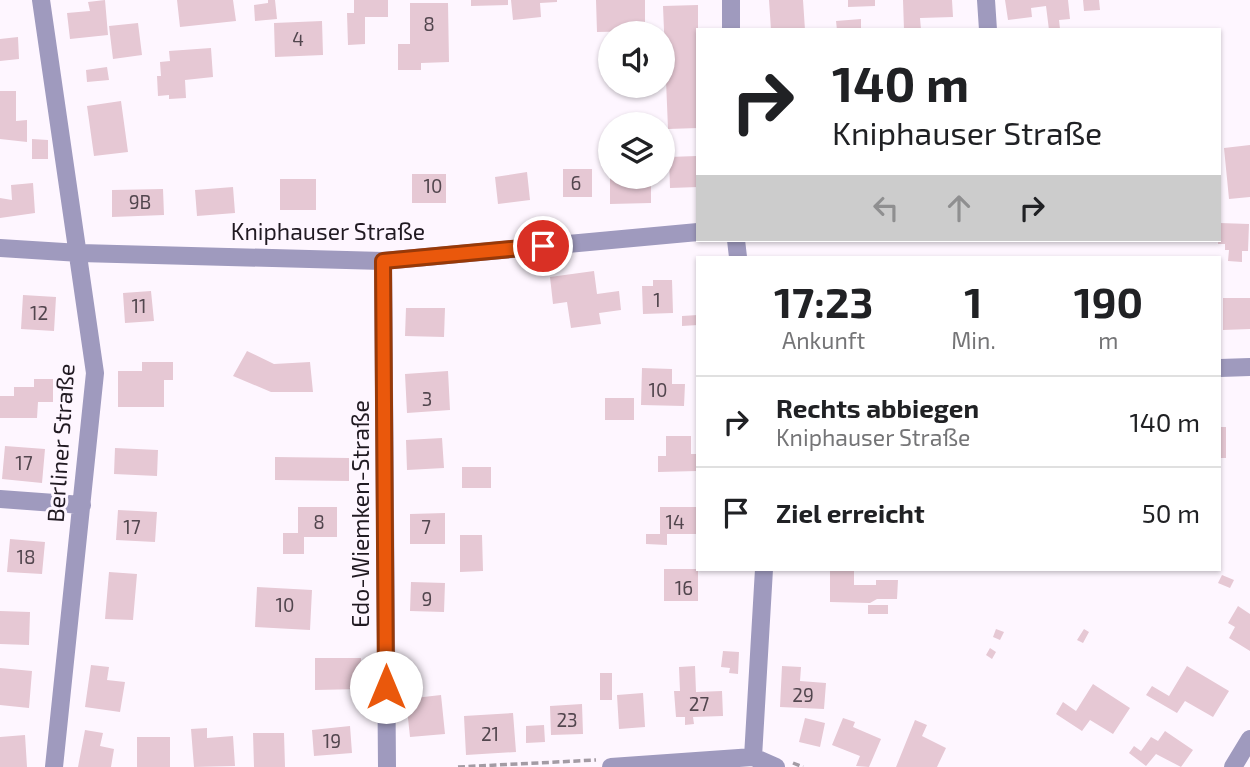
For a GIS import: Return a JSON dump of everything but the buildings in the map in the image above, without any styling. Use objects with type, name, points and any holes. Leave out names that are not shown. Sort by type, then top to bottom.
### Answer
[{"type":"street","name":"Berliner Straße","points":[[41,0],[80,253],[95,373],[54,767]]},
{"type":"street","points":[[731,0],[732,28]]},
{"type":"street","points":[[986,0],[988,28]]},
{"type":"street","name":"Kniphauser Straße","points":[[0,248],[80,253],[383,261],[696,232]]},
{"type":"street","name":"Edo-Wiemken-Straße","points":[[383,261],[387,767]]},
{"type":"street","points":[[1221,368],[1250,367]]},
{"type":"street","points":[[0,499],[82,505]]},
{"type":"street","points":[[753,757],[764,571]]},
{"type":"street","points":[[1233,767],[1250,739]]},
{"type":"street","points":[[611,767],[753,757],[776,767]]},
{"type":"route","points":[[386,687],[383,261],[543,246]]}]
